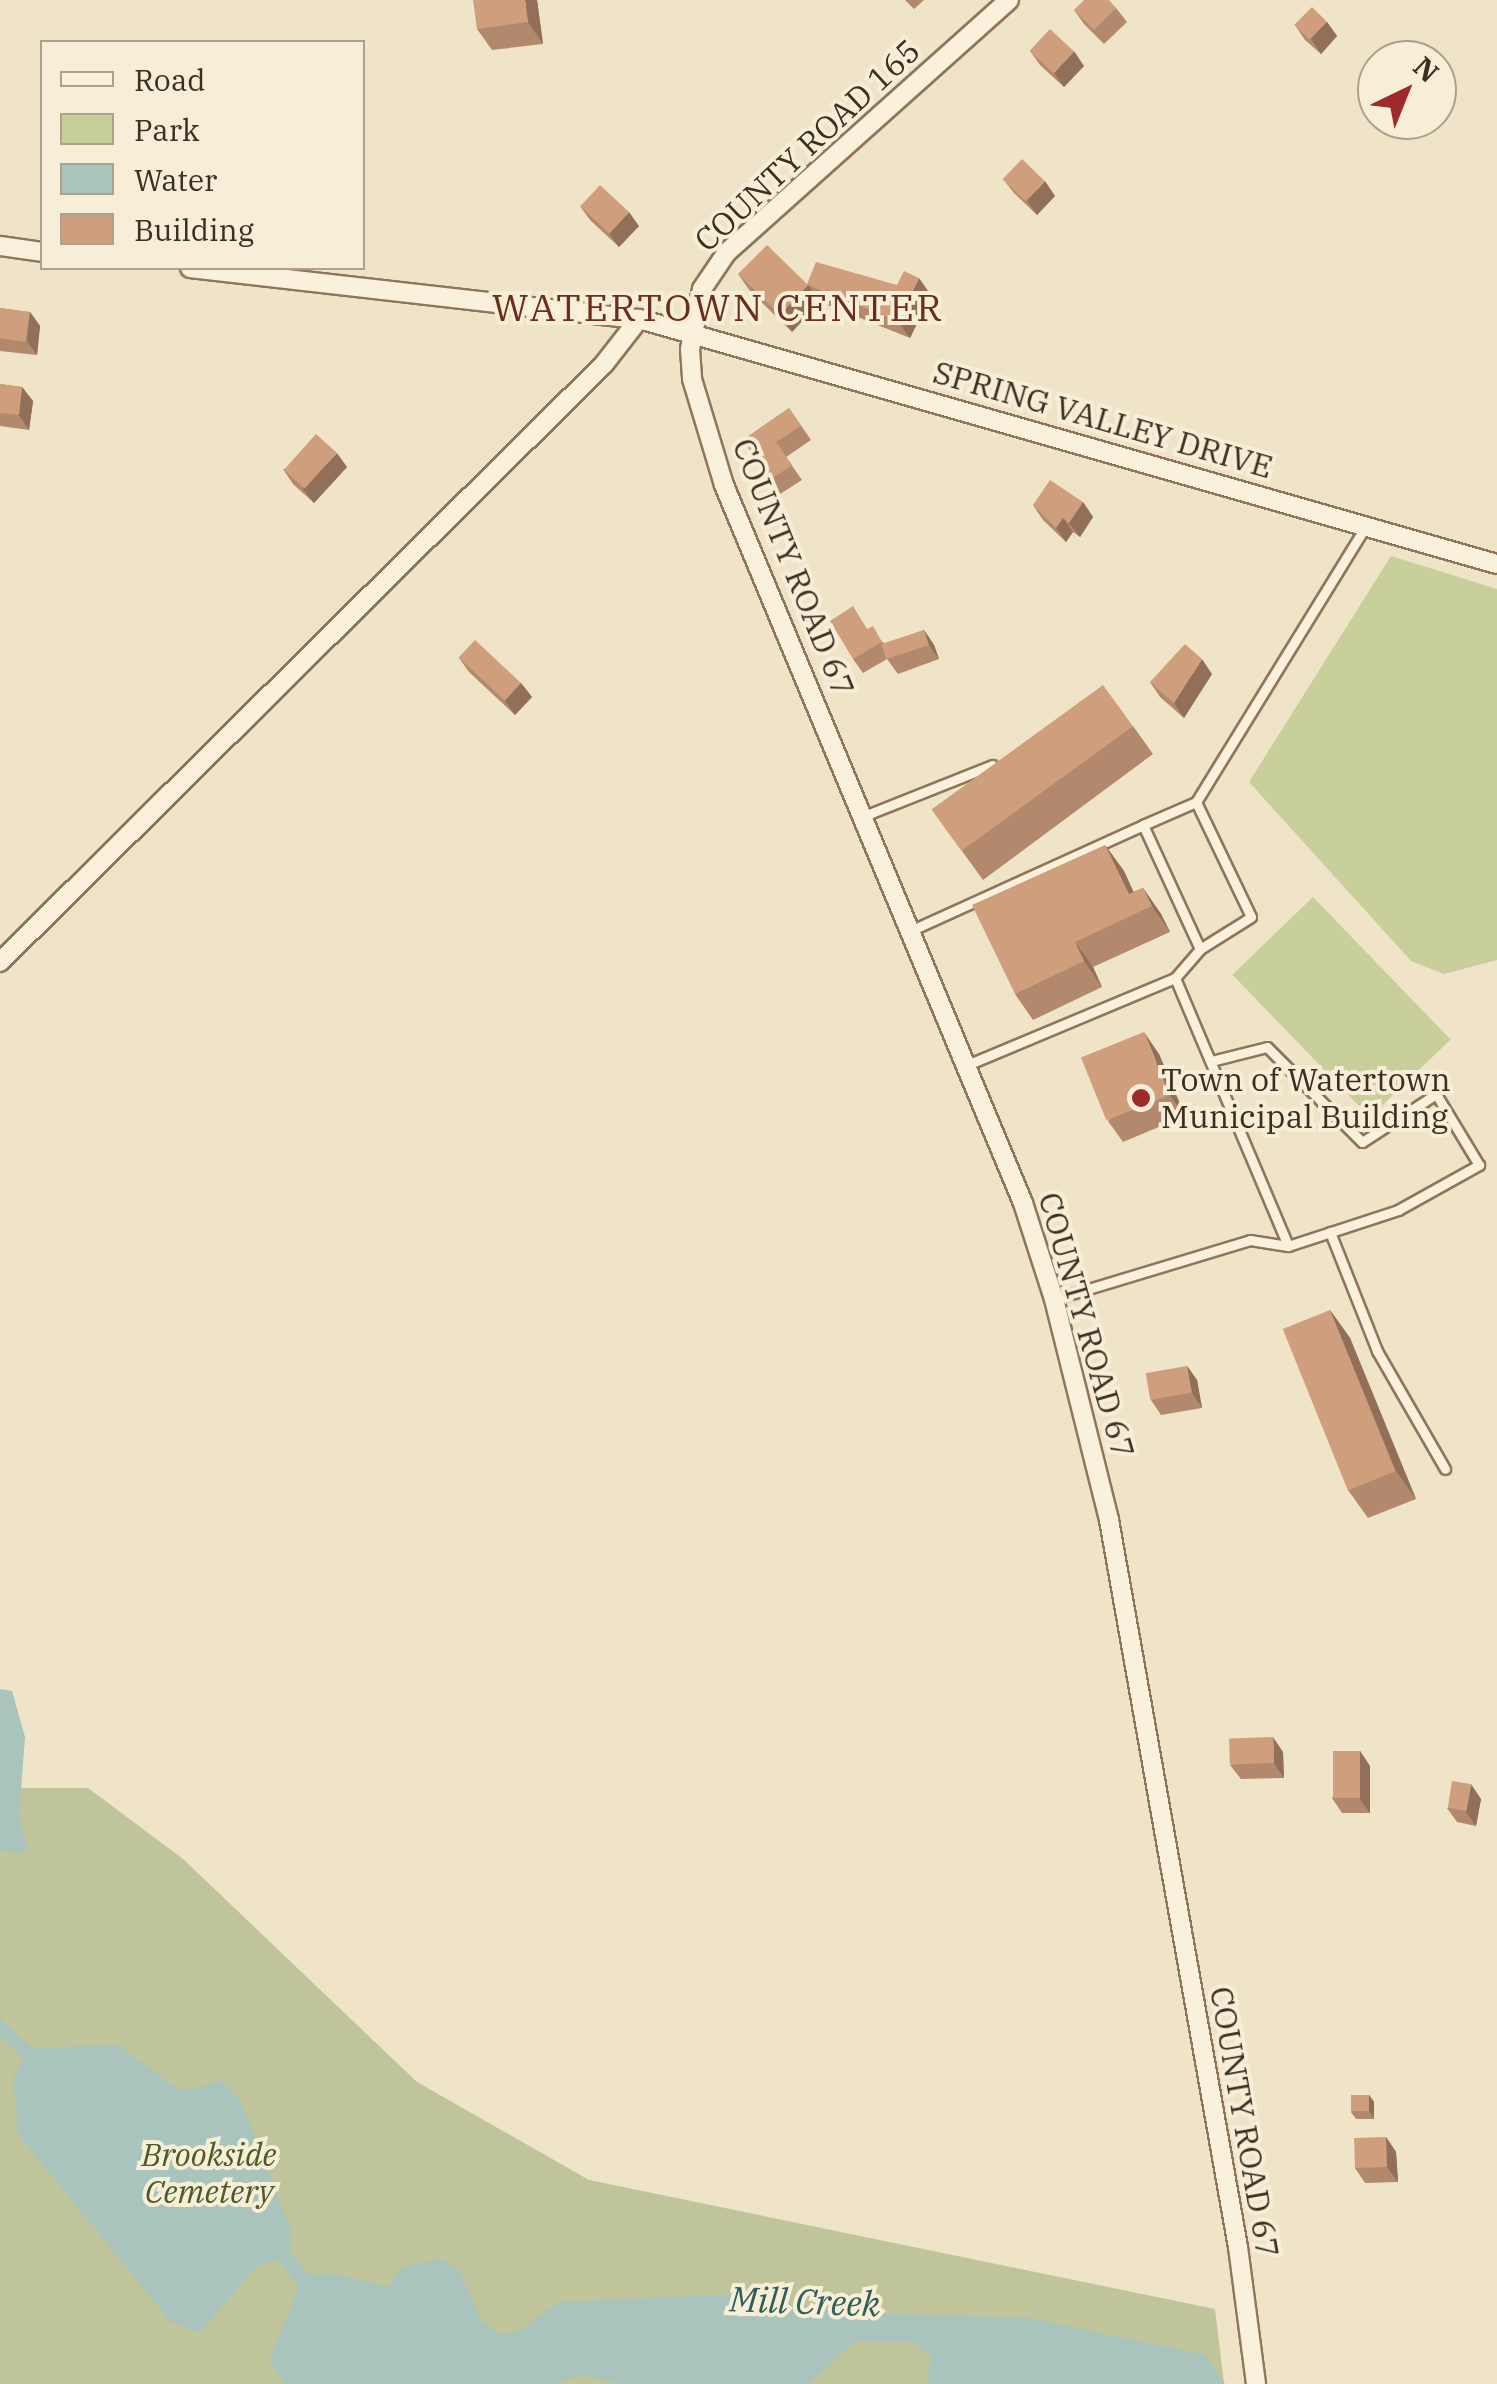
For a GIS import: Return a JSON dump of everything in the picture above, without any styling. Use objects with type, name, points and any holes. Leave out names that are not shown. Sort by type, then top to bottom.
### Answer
[{"type":"street","name":"COUNTY ROAD 165","points":[[692,332],[702,290],[727,252],[1008,0]]},
{"type":"street","points":[[0,246],[40,252]]},
{"type":"street","points":[[208,270],[640,319],[692,332]]},
{"type":"street","points":[[0,962],[590,378],[640,319]]},
{"type":"street","name":"SPRING VALLEY DRIVE","points":[[692,332],[1497,564]]},
{"type":"street","name":"COUNTY ROAD 67","points":[[692,332],[692,379],[724,485],[912,930],[1054,1299],[1108,1520],[1238,2247],[1256,2384]]},
{"type":"lane","points":[[912,930],[1196,802],[1366,525]]},
{"type":"lane","points":[[864,816],[992,765]]},
{"type":"lane","points":[[966,1065],[1175,978],[1200,949],[1251,918],[1196,802]]},
{"type":"lane","points":[[1143,825],[1200,949]]},
{"type":"lane","points":[[1175,978],[1288,1246]]},
{"type":"lane","points":[[1054,1299],[1250,1240],[1288,1246],[1398,1210],[1479,1165],[1436,1094],[1362,1142],[1268,1047],[1211,1061]]},
{"type":"lane","points":[[1330,1232],[1377,1350],[1445,1469]]},
{"type":"green space","points":[[1391,556],[1497,589],[1497,960],[1444,974],[1411,961],[1249,782]]},
{"type":"green space","points":[[1313,897],[1451,1039],[1370,1117],[1232,975]]},
{"type":"green space","name":"Brookside Cemetery","points":[[0,1788],[88,1788],[183,1859],[417,2082],[589,2180],[1215,2309],[1224,2384],[0,2384]]},
{"type":"water","points":[[0,1689],[12,1691],[25,1737],[19,1817],[27,1847],[20,1853],[0,1851]]},
{"type":"water","points":[[0,2018],[32,2048],[118,2045],[181,2091],[223,2081],[241,2102],[291,2230],[290,2250],[309,2276],[334,2274],[387,2287],[404,2266],[440,2259],[459,2270],[482,2322],[503,2335],[520,2331],[558,2302],[737,2294],[830,2312],[1028,2318],[1205,2355],[1225,2384],[926,2384],[932,2357],[913,2342],[855,2341],[808,2384],[620,2384],[581,2375],[553,2384],[286,2384],[269,2362],[299,2287],[278,2259],[257,2266],[199,2333],[170,2321],[18,2134],[13,2077],[24,2058],[0,2037]]},
{"type":"building","points":[[473,0],[525,0],[528,22],[477,29]]},
{"type":"building","points":[[1084,0],[1109,0],[1116,8],[1094,30],[1074,10]]},
{"type":"building","points":[[1312,7],[1327,22],[1309,40],[1294,25]]},
{"type":"building","points":[[1050,29],[1074,52],[1054,73],[1030,51]]},
{"type":"building","points":[[1022,159],[1045,181],[1026,201],[1003,179]]},
{"type":"building","points":[[600,185],[629,212],[609,233],[580,206]]},
{"type":"building","points":[[767,245],[807,284],[816,262],[897,285],[904,271],[919,278],[898,321],[808,285],[780,315],[738,274]]},
{"type":"building","points":[[0,308],[30,312],[26,342],[0,338]]},
{"type":"building","points":[[0,384],[22,387],[19,415],[0,413]]},
{"type":"building","points":[[789,408],[801,426],[776,442],[792,465],[770,480],[743,440]]},
{"type":"building","points":[[316,434],[337,453],[305,488],[284,470]]},
{"type":"building","points":[[1050,480],[1083,502],[1069,523],[1063,518],[1056,528],[1033,505]]},
{"type":"building","points":[[853,606],[867,629],[873,626],[882,642],[853,659],[830,621]]},
{"type":"building","points":[[924,630],[929,645],[886,659],[881,644]]},
{"type":"building","points":[[475,640],[521,683],[505,701],[459,658]]},
{"type":"building","points":[[1185,644],[1202,659],[1174,703],[1150,682]]},
{"type":"building","points":[[1103,685],[1133,726],[961,851],[931,810]]},
{"type":"building","points":[[1105,845],[1129,894],[1143,888],[1152,906],[1075,942],[1084,961],[1015,994],[972,905]]},
{"type":"building","points":[[1144,1032],[1169,1095],[1106,1121],[1081,1057]]},
{"type":"building","points":[[1330,1310],[1395,1471],[1348,1490],[1283,1329]]},
{"type":"building","points":[[1187,1366],[1192,1393],[1150,1400],[1146,1373]]},
{"type":"building","points":[[1273,1737],[1274,1763],[1230,1765],[1229,1739]]},
{"type":"building","points":[[1333,1751],[1360,1751],[1360,1798],[1333,1798]]},
{"type":"building","points":[[1452,1781],[1471,1784],[1467,1811],[1448,1808]]},
{"type":"building","points":[[1351,2095],[1369,2095],[1369,2111],[1351,2111]]},
{"type":"building","points":[[1386,2137],[1387,2167],[1355,2168],[1354,2138]]},
{"type":"place","name":"Town of Watertown Municipal Building","points":[[1141,1098]]},
{"type":"district","name":"WATERTOWN CENTER","points":[[718,307]]},
{"type":"water label","name":"Mill Creek","points":[[805,2301]]}]
